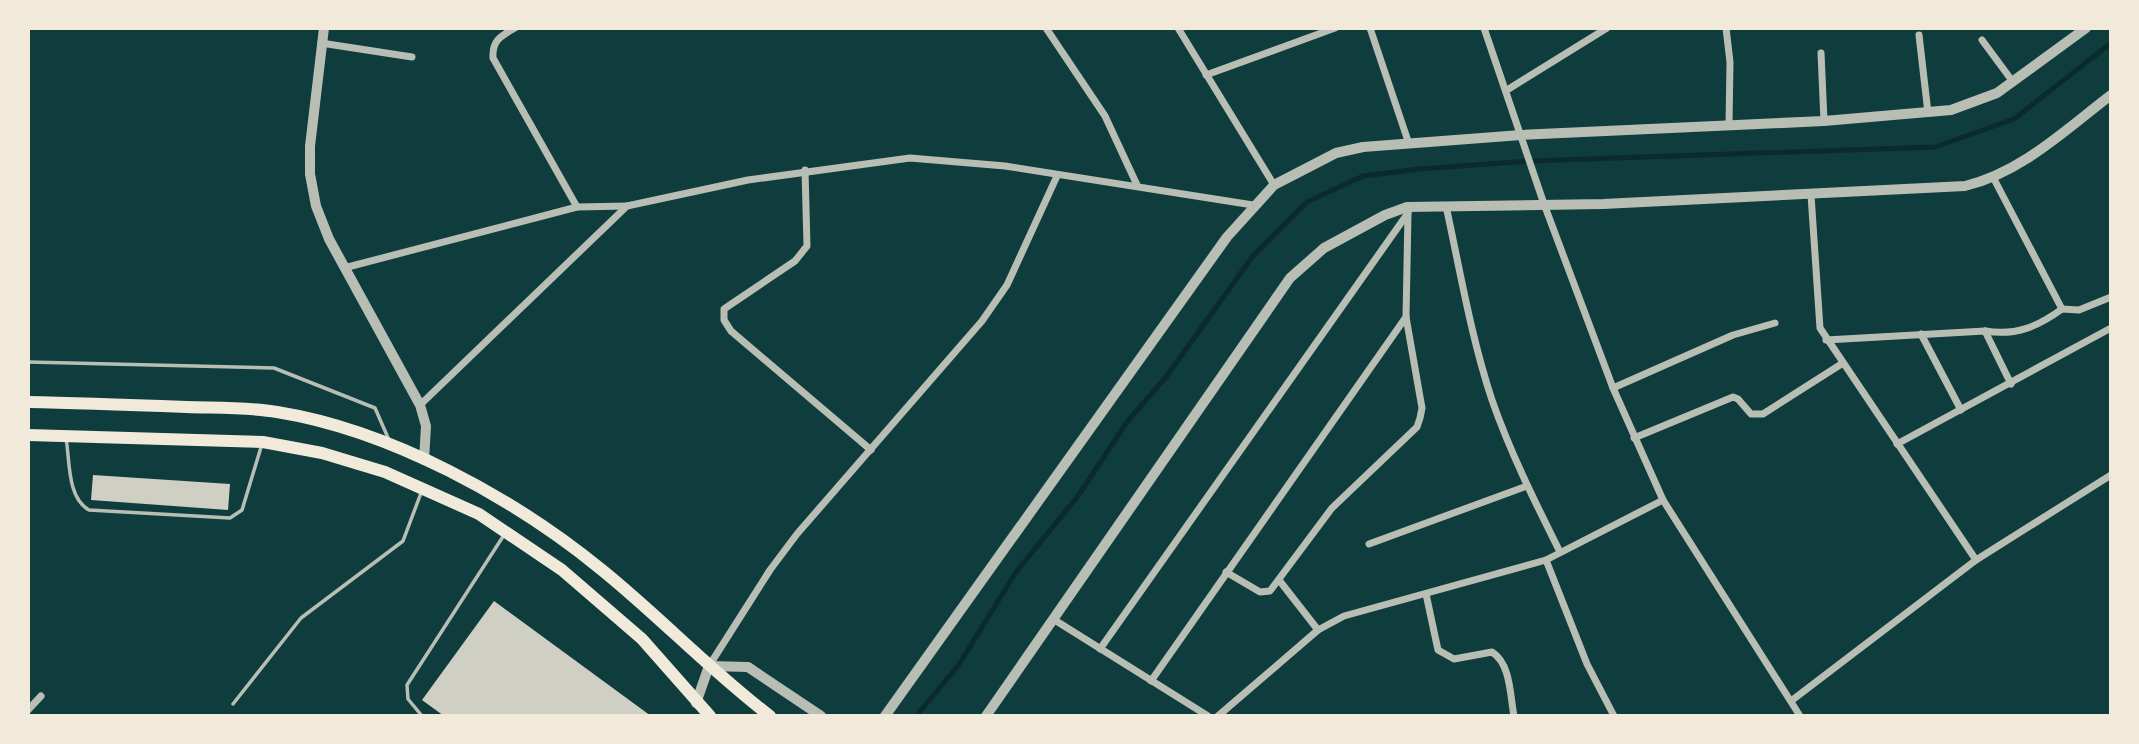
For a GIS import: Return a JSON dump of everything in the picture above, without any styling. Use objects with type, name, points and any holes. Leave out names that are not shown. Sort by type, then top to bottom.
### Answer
[{"type":"main road","points":[[28,402],[278,412],[354,432],[424,460],[497,497],[556,535],[603,571],[709,666],[770,716]]},
{"type":"main road","points":[[28,435],[263,442],[322,453],[385,472],[452,499],[507,531],[610,610],[657,654],[710,716]]},
{"type":"street","points":[[324,28],[312,119],[310,174],[316,206],[344,268],[420,405],[426,426],[424,460]]},
{"type":"street","points":[[515,28],[497,38],[493,47],[493,58],[577,207]]},
{"type":"street","points":[[1046,28],[1105,116],[1137,185]]},
{"type":"street","points":[[1178,28],[1274,185]]},
{"type":"street","points":[[1206,75],[1335,28]]},
{"type":"street","points":[[1370,28],[1408,141]]},
{"type":"street","points":[[1484,28],[1544,204],[1634,438],[1663,500],[1800,716]]},
{"type":"street","points":[[1507,90],[1597,31],[1607,28]]},
{"type":"street","points":[[1726,28],[1730,62],[1729,125]]},
{"type":"street","points":[[885,716],[1227,237],[1274,185],[1336,153],[1408,141],[1824,121],[1928,113],[1976,103],[2014,82],[2086,28]]},
{"type":"street","points":[[1919,35],[1928,113]]},
{"type":"street","points":[[1982,40],[2014,82]]},
{"type":"street","points":[[321,43],[412,57]]},
{"type":"street","points":[[1821,53],[1824,121]]},
{"type":"street","points":[[986,716],[1290,278],[1324,248],[1385,215],[1446,206],[1942,189],[1994,179],[2028,159],[2111,95]]},
{"type":"street","points":[[344,268],[577,207],[627,206],[805,170],[911,158],[959,160],[1057,176],[1137,185],[1254,205]]},
{"type":"street","points":[[805,170],[807,246],[803,254],[724,309],[724,320],[731,331],[871,450]]},
{"type":"street","points":[[702,716],[695,701],[709,666],[770,570],[955,355],[1007,285],[1057,176]]},
{"type":"street","points":[[1994,179],[2062,309]]},
{"type":"street","points":[[1811,195],[1818,314],[1826,340],[1976,560]]},
{"type":"street","points":[[420,405],[627,206]]},
{"type":"street","points":[[1446,206],[1479,358],[1493,401],[1527,486],[1560,552]]},
{"type":"street","points":[[1226,572],[1260,592],[1270,591],[1338,502],[1416,427],[1422,408],[1406,317],[1408,210]]},
{"type":"street","points":[[1100,649],[1408,210]]},
{"type":"street","points":[[1826,340],[1985,331],[2005,334],[2023,331],[2062,309],[2080,310],[2111,297]]},
{"type":"street","points":[[1151,681],[1406,317]]},
{"type":"street","points":[[1613,387],[1733,335],[1775,323]]},
{"type":"street","points":[[1897,444],[2111,328]]},
{"type":"street","points":[[1985,331],[2011,384]]},
{"type":"street","points":[[1921,334],[1961,410]]},
{"type":"street","points":[[1634,438],[1732,397],[1738,399],[1751,414],[1762,414],[1843,363]]},
{"type":"street","points":[[1791,701],[1976,560],[2111,475]]},
{"type":"street","points":[[1370,544],[1527,486]]},
{"type":"street","points":[[1218,716],[1318,630],[1344,616],[1546,560],[1663,500]]},
{"type":"street","points":[[1546,560],[1587,664],[1614,716]]},
{"type":"street","points":[[1279,580],[1318,630]]},
{"type":"street","points":[[1426,594],[1438,650],[1454,659],[1492,652],[1500,657],[1514,716]]},
{"type":"street","points":[[1053,619],[1208,716]]},
{"type":"street","points":[[709,666],[748,667],[821,716]]},
{"type":"street","points":[[28,710],[41,696]]},
{"type":"lane","points":[[28,362],[274,368],[375,408],[393,448]]},
{"type":"lane","points":[[66,436],[75,495],[80,505],[89,510],[230,518],[242,510],[263,442]]},
{"type":"lane","points":[[233,704],[301,618],[403,541],[417,509],[422,487]]},
{"type":"lane","points":[[422,716],[408,699],[407,685],[507,531]]},
{"type":"building","points":[[93,475],[230,484],[228,510],[91,500]]},
{"type":"building","points":[[494,601],[651,716],[444,716],[422,700]]},
{"type":"waterway","points":[[916,716],[958,666],[1016,572],[1078,496],[1127,422],[1166,377],[1253,256],[1307,202],[1363,176],[1419,169],[1529,161],[1935,147],[2014,119],[2111,43]]}]
